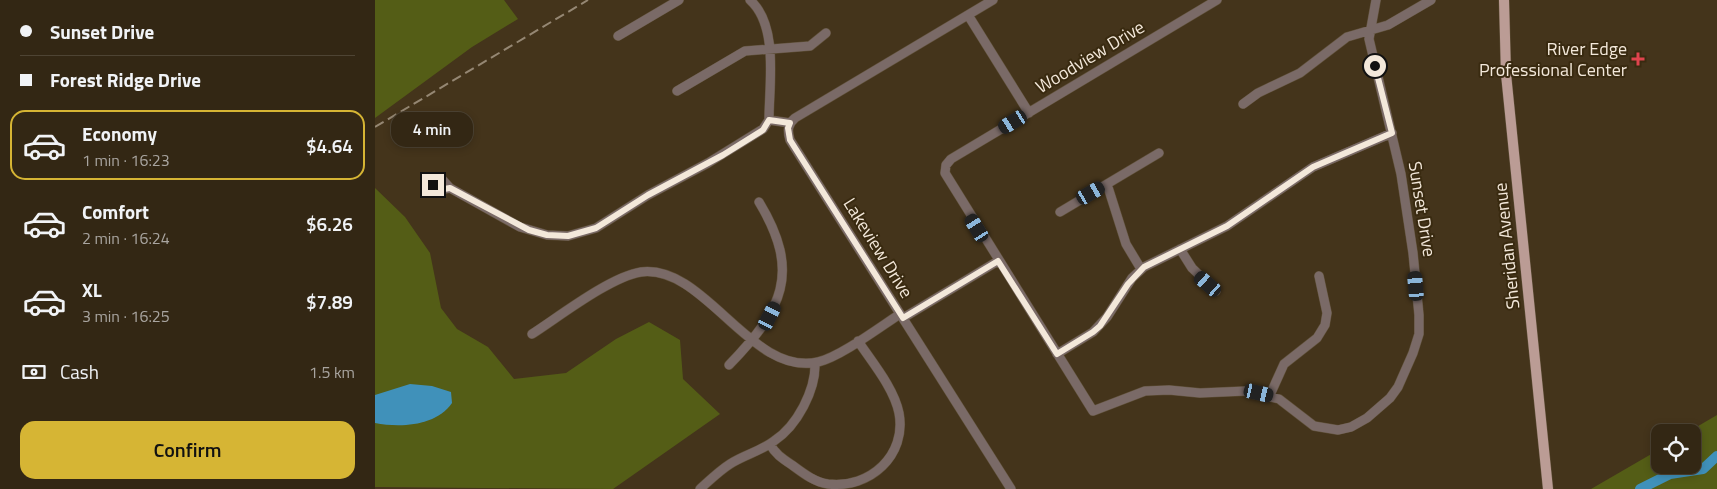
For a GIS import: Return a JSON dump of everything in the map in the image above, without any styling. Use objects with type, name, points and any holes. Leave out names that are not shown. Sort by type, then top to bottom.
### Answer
[{"type":"main road","name":"Sheridan Avenue","points":[[1504,0],[1506,74],[1548,489]]},
{"type":"street","points":[[618,36],[679,0]]},
{"type":"street","points":[[450,188],[529,230],[547,235],[574,234],[596,228],[648,195],[737,147],[766,127],[769,120],[769,49],[766,24],[750,0]]},
{"type":"street","points":[[769,120],[790,123],[993,0]]},
{"type":"street","name":"Woodview Drive","points":[[1093,411],[947,178],[945,169],[951,159],[1216,0]]},
{"type":"street","name":"Sunset Drive","points":[[1093,411],[1129,396],[1156,390],[1200,393],[1246,391],[1270,395],[1285,402],[1314,426],[1338,430],[1359,423],[1390,398],[1405,374],[1419,334],[1419,315],[1407,209],[1392,133],[1371,49],[1369,30],[1376,0]]},
{"type":"street","points":[[1243,104],[1257,93],[1300,73],[1339,41],[1355,33],[1388,25],[1431,0]]},
{"type":"street","points":[[968,15],[1029,113]]},
{"type":"street","points":[[677,90],[739,54],[751,50],[794,49],[810,46],[826,33]]},
{"type":"street","name":"Lakeview Drive","points":[[790,123],[788,128],[790,140],[1011,489]]},
{"type":"street","points":[[1057,354],[1100,326],[1128,284],[1141,269],[1227,226],[1313,167],[1392,133]]},
{"type":"street","points":[[1060,212],[1159,153]]},
{"type":"street","points":[[1107,184],[1126,244],[1141,269]]},
{"type":"street","points":[[729,365],[753,340],[777,303],[783,275],[779,244],[759,202]]},
{"type":"street","points":[[1180,249],[1192,268],[1217,291]]},
{"type":"street","points":[[532,334],[616,281],[632,274],[653,272],[680,281],[753,340],[785,360],[815,362],[831,357],[998,261]]},
{"type":"street","points":[[1270,395],[1285,364],[1317,338],[1325,324],[1327,313],[1319,276]]},
{"type":"street","points":[[769,444],[775,452],[800,471],[815,480],[829,484],[857,482],[875,474],[886,464],[894,452],[899,439],[899,414],[894,398],[858,340]]},
{"type":"street","points":[[700,489],[728,465],[769,444],[785,431],[810,395],[815,377],[815,362]]},
{"type":"green space","points":[[375,0],[504,0],[518,19],[472,47],[375,118]]},
{"type":"green space","points":[[375,188],[405,217],[430,253],[441,308],[457,329],[488,347],[514,379],[566,373],[616,339],[649,322],[680,340],[683,379],[720,414],[613,489],[375,487]]},
{"type":"green space","points":[[1717,415],[1717,489],[1591,489],[1651,454],[1651,474],[1701,474],[1701,424]]},
{"type":"water","points":[[410,384],[432,386],[451,392],[452,403],[437,417],[417,424],[385,425],[375,423],[375,395]]},
{"type":"waterway","points":[[1640,489],[1670,474],[1703,469],[1717,456]]},
{"type":"railway","points":[[375,127],[588,0]]},
{"type":"place","name":"River Edge Professional Center","points":[[1638,59]]},
{"type":"route","points":[[433,185],[438,190],[450,188],[529,230],[547,235],[568,236],[596,228],[632,204],[737,147],[763,130],[769,120],[790,123],[788,132],[790,140],[903,318],[998,261],[1057,354],[1100,326],[1132,278],[1144,267],[1227,226],[1275,191],[1313,167],[1392,133],[1375,66]]}]
